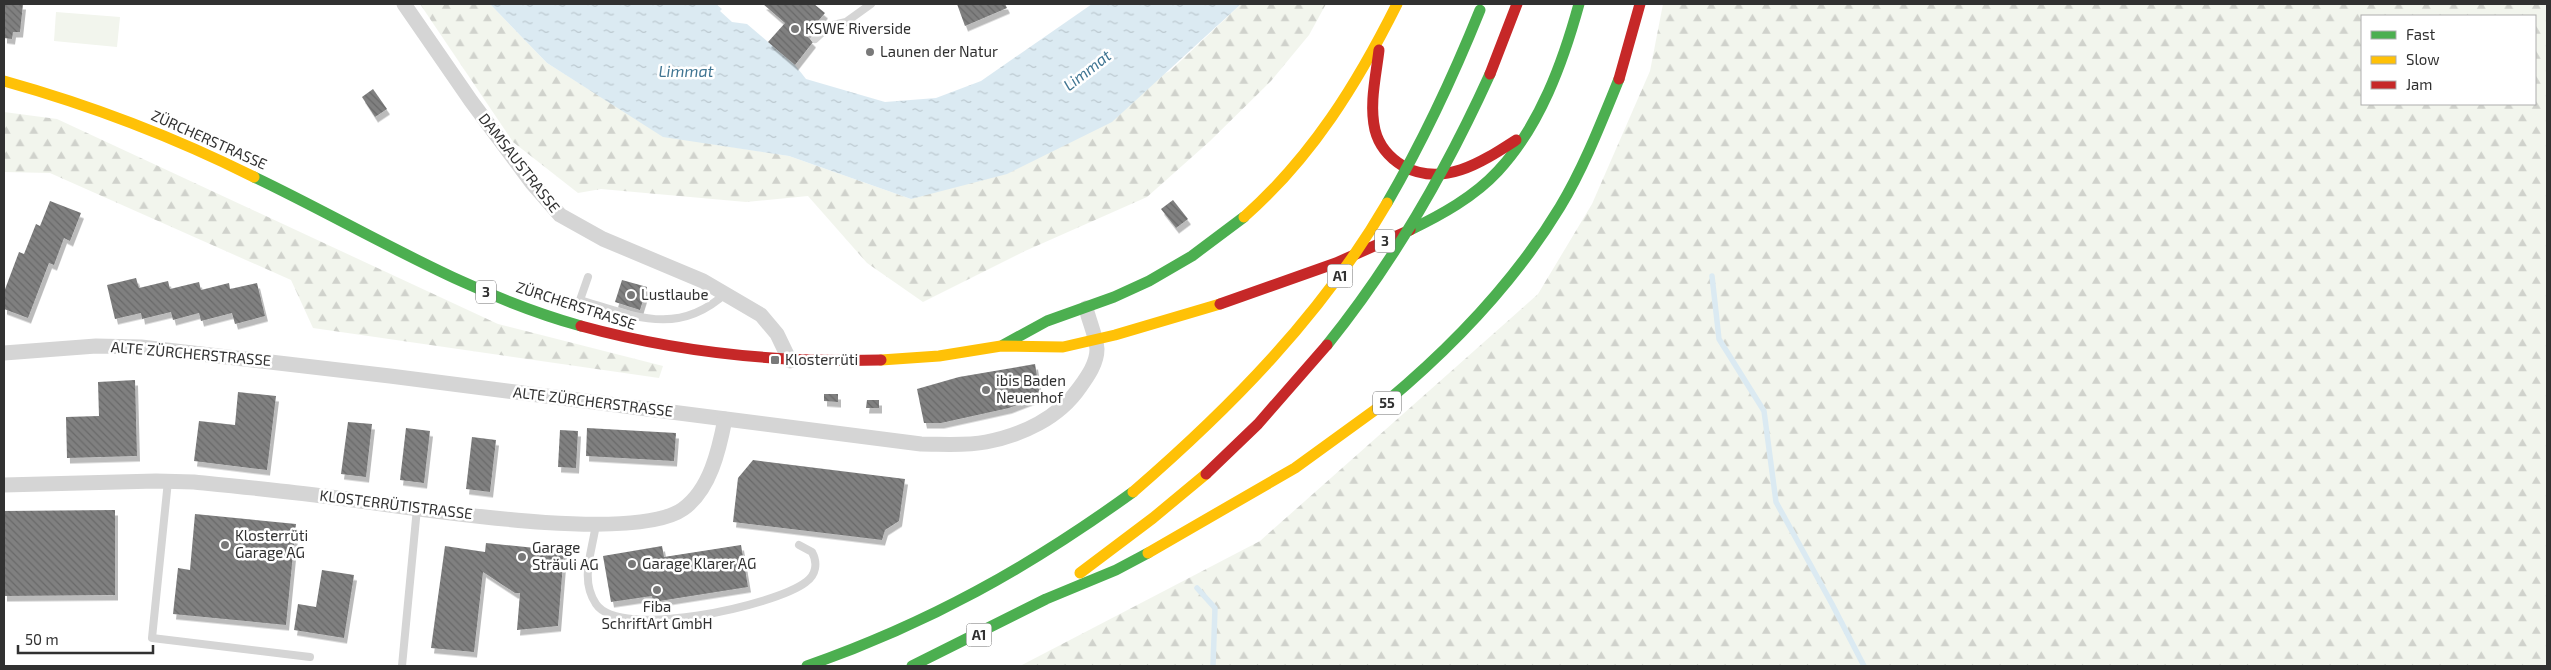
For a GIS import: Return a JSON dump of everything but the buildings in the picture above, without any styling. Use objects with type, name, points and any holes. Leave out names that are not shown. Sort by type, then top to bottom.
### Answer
[{"type":"main road","name":"3","points":[[1003,345],[1052,319],[1114,298],[1177,265],[1230,229],[1264,199],[1321,136],[1354,87],[1397,4]]},
{"type":"main road","name":"A1","points":[[912,666],[987,631],[1045,599],[1153,518],[1206,474],[1299,380],[1348,320],[1390,262],[1421,212],[1464,134],[1504,41],[1517,4]]},
{"type":"main road","name":"3","points":[[1003,345],[1058,348],[1094,340],[1230,302],[1362,252],[1439,215],[1472,193],[1500,170],[1522,137],[1538,112],[1561,61],[1579,4]]},
{"type":"main road","name":"55","points":[[1045,599],[1125,565],[1262,488],[1308,459],[1388,402],[1437,359],[1496,298],[1546,231],[1586,158],[1613,97],[1640,4]]},
{"type":"main road","name":"A1","points":[[807,666],[884,639],[971,598],[1054,550],[1133,492],[1207,429],[1242,394],[1299,330],[1334,285],[1383,212],[1412,162],[1455,75],[1481,7]]},
{"type":"main road","points":[[1379,41],[1372,109],[1375,131],[1385,152],[1404,168],[1430,176],[1451,174],[1472,167],[1522,137]]},
{"type":"main road","name":"ZÜRCHERSTRASSE","points":[[4,81],[88,106],[183,143],[277,188],[416,259],[489,293],[546,315],[605,333],[661,346],[730,357],[790,361],[867,361],[934,357],[1003,345]]},
{"type":"street","name":"DAMSAUSTRASSE","points":[[404,4],[471,101],[532,183],[560,215],[603,239],[726,293],[769,322],[778,334],[790,361]]},
{"type":"street","name":"ALTE ZÜRCHERSTRASSE","points":[[4,353],[96,346],[141,347],[256,359],[921,444],[986,442],[1014,434],[1040,423],[1058,412],[1088,377],[1097,349],[1086,308]]},
{"type":"street","name":"KLOSTERRÜTISTRASSE","points":[[4,485],[168,481],[306,494],[526,520],[596,523],[652,522],[668,518],[683,509],[696,496],[709,474],[725,419]]},
{"type":"lane","points":[[815,39],[829,26],[846,22],[871,4]]},
{"type":"lane","points":[[588,277],[580,300],[651,320],[679,319],[712,305],[726,293]]},
{"type":"lane","points":[[168,481],[152,638],[310,657]]},
{"type":"lane","points":[[402,666],[417,508]]},
{"type":"lane","points":[[596,523],[587,569],[587,582],[590,593],[599,609],[606,613],[627,618],[695,616],[733,610],[791,591],[806,582],[813,575],[816,566],[812,552],[799,545]]},
{"type":"green space","points":[[420,4],[490,4],[547,63],[663,136],[789,156],[911,199],[1170,71],[1241,4],[1326,4],[1309,35],[1271,81],[1210,141],[1147,197],[1025,251],[923,302],[867,263],[808,196],[746,202],[601,189],[578,193],[513,142]]},
{"type":"green space","points":[[1663,4],[2547,4],[2547,666],[1020,666],[1260,541],[1538,294],[1592,204],[1650,71]]},
{"type":"green space","points":[[56,12],[120,17],[117,47],[54,41]]},
{"type":"green space","points":[[4,112],[57,119],[498,324],[663,366],[659,378],[313,328],[291,280],[50,173],[4,172]]},
{"type":"water","name":"Limmat","points":[[490,4],[716,4],[722,9],[720,11],[732,22],[747,24],[795,65],[806,79],[885,102],[936,98],[981,81],[1092,4],[1241,4],[1112,122],[1007,174],[911,199],[789,156],[663,137],[547,63]]},
{"type":"waterway","points":[[1712,276],[1719,339],[1764,411],[1776,502],[1864,666]]},
{"type":"waterway","points":[[1197,588],[1215,608],[1213,666]]},
{"type":"traffic: fast","points":[[1410,230],[1445,212],[1468,197],[1489,180],[1513,153],[1538,114],[1548,92],[1566,48],[1579,4]]},
{"type":"traffic: fast","points":[[1387,203],[1437,108],[1480,10]]},
{"type":"traffic: fast","points":[[1327,345],[1375,281],[1417,215],[1455,146],[1490,74]]},
{"type":"traffic: fast","points":[[1386,402],[1458,336],[1523,262],[1569,192],[1592,144],[1619,79]]},
{"type":"traffic: fast","points":[[254,177],[455,278],[538,313],[581,326]]},
{"type":"traffic: fast","points":[[1003,345],[1047,321],[1114,297],[1149,281],[1192,256],[1244,217]]},
{"type":"traffic: fast","points":[[807,666],[895,631],[976,591],[1055,545],[1133,492]]},
{"type":"traffic: fast","points":[[912,666],[1046,599],[1116,570],[1148,553]]},
{"type":"traffic: slow","points":[[1244,217],[1291,170],[1331,118],[1366,63],[1397,4]]},
{"type":"traffic: slow","points":[[4,81],[100,111],[193,148],[254,177]]},
{"type":"traffic: slow","points":[[1133,492],[1239,393],[1304,322],[1334,284],[1387,203]]},
{"type":"traffic: slow","points":[[881,360],[939,356],[1001,346],[1063,347],[1115,335],[1220,304]]},
{"type":"traffic: slow","points":[[1148,553],[1295,468],[1386,402]]},
{"type":"traffic: slow","points":[[1080,573],[1153,518],[1206,474]]},
{"type":"traffic: jam","points":[[1490,74],[1517,4]]},
{"type":"traffic: jam","points":[[1619,79],[1640,4]]},
{"type":"traffic: jam","points":[[1379,50],[1373,100],[1375,130],[1379,141],[1386,151],[1403,166],[1418,172],[1433,174],[1462,170],[1476,164],[1516,140]]},
{"type":"traffic: jam","points":[[1220,304],[1336,263],[1410,230]]},
{"type":"traffic: jam","points":[[581,326],[655,343],[730,354],[805,360],[881,360]]},
{"type":"traffic: jam","points":[[1206,474],[1258,424],[1327,345]]},
{"type":"place","name":"KSWE Riverside","points":[[795,29]]},
{"type":"place","name":"Launen der Natur","points":[[870,52]]},
{"type":"place","name":"Lustlaube","points":[[631,295]]},
{"type":"place","name":"Klosterrüti","points":[[775,360]]},
{"type":"place","name":"ibis Baden Neuenhof","points":[[986,390]]},
{"type":"place","name":"Klosterrüti Garage AG","points":[[225,545]]},
{"type":"place","name":"Garage Sträuli AG","points":[[522,557]]},
{"type":"place","name":"Garage Klarer AG","points":[[632,564]]},
{"type":"place","name":"Fiba SchriftArt GmbH","points":[[657,590]]}]
